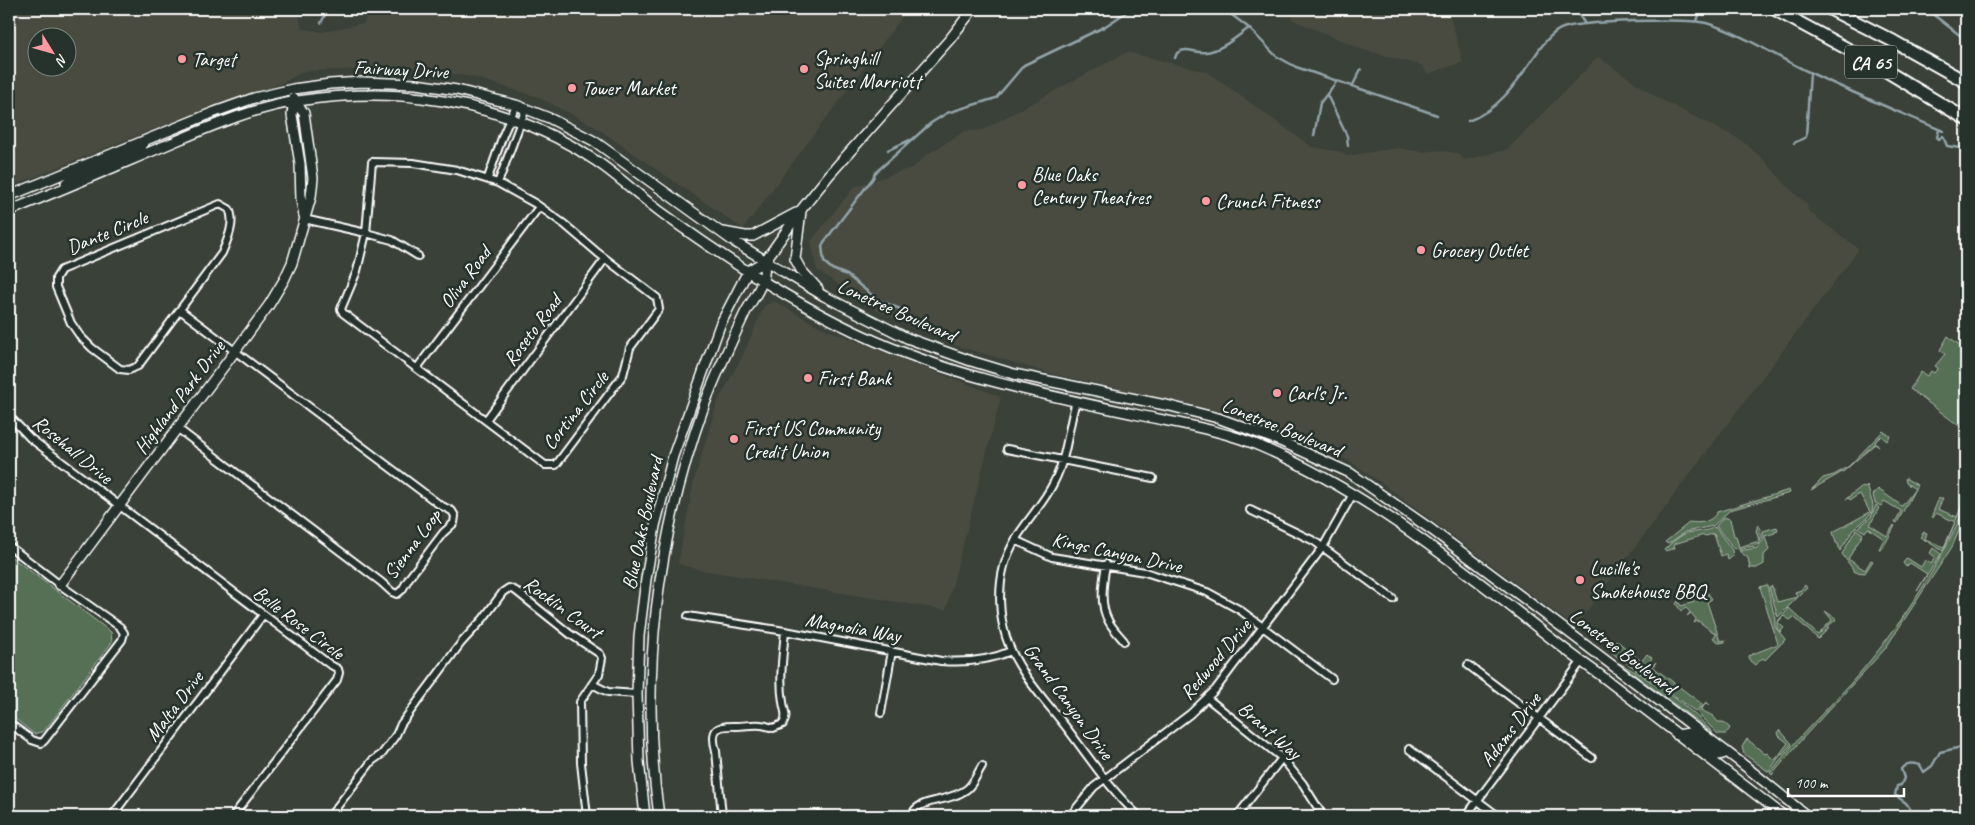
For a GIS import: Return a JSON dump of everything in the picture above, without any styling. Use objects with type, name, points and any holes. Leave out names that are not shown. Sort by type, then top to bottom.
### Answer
[{"type":"highway","name":"CA 65","points":[[1774,9],[1868,60],[1966,119]]},
{"type":"highway","name":"CA 65","points":[[1830,9],[1893,41],[1966,82]]},
{"type":"highway","points":[[1849,9],[1893,41]]},
{"type":"main road","name":"Blue Oaks Boulevard","points":[[645,816],[639,761],[637,694],[639,636],[645,588],[663,493],[681,432],[720,325],[748,271],[765,260],[801,210],[854,146],[950,39],[973,9]]},
{"type":"main road","name":"Fairway Drive","points":[[9,196],[147,139],[254,98],[293,89],[330,84],[362,82],[416,84],[466,92],[516,105],[557,122],[594,141],[718,231],[765,260]]},
{"type":"main road","name":"Highland Park Drive","points":[[60,586],[269,305],[292,263],[311,196],[312,163],[304,113],[294,101],[293,89]]},
{"type":"main road","name":"Fairway Drive","points":[[9,211],[233,118],[294,101],[366,96],[422,98],[470,107],[510,118],[574,147],[595,160],[661,212],[748,271]]},
{"type":"main road","points":[[49,194],[75,177],[139,149],[147,139]]},
{"type":"main road","points":[[718,231],[753,236],[801,210]]},
{"type":"main road","points":[[801,210],[795,251],[796,261],[801,270],[824,296]]},
{"type":"main road","name":"Blue Oaks Boulevard","points":[[658,816],[652,761],[650,695],[655,609],[666,542],[685,462],[705,404],[728,350],[763,280],[765,260]]},
{"type":"main road","name":"Lonetree Boulevard","points":[[765,260],[824,296],[907,338],[1014,374],[1170,406],[1234,424],[1280,440],[1362,480],[1432,530],[1777,790],[1808,816]]},
{"type":"main road","name":"Lonetree Boulevard","points":[[748,271],[823,315],[861,335],[888,346],[994,383],[1179,423],[1260,446],[1325,478],[1400,524],[1784,816]]},
{"type":"main road","points":[[1076,401],[1078,388]]},
{"type":"main road","points":[[1353,494],[1362,480]]},
{"type":"main road","points":[[1581,662],[1591,650]]},
{"type":"main road","name":"Lonetree Boulevard","points":[[1677,735],[1690,733],[1719,755],[1725,751]]},
{"type":"street","points":[[488,178],[516,105]]},
{"type":"street","points":[[498,182],[526,108]]},
{"type":"street","name":"Cortina Circle","points":[[372,162],[412,163],[457,170],[498,182],[539,206],[564,224],[604,259],[657,298],[659,309],[630,348],[623,375],[556,465],[545,464],[343,313],[341,309],[357,271],[366,233],[372,162]]},
{"type":"street","name":"Dante Circle","points":[[216,205],[224,206],[230,211],[232,216],[225,246],[180,310],[138,366],[129,370],[120,369],[92,348],[80,336],[71,323],[57,289],[56,278],[65,268],[216,205]]},
{"type":"street","name":"Oliva Road","points":[[417,368],[539,206]]},
{"type":"street","points":[[304,219],[392,240],[418,256]]},
{"type":"street","name":"Roseto Road","points":[[486,420],[604,259]]},
{"type":"street","points":[[180,310],[236,350]]},
{"type":"street","name":"Sienna Loop","points":[[177,428],[397,594],[402,590],[443,533],[454,523],[455,516],[452,511],[440,505],[236,350]]},
{"type":"street","name":"Grand Canyon Drive","points":[[1076,401],[1063,460],[1050,490],[1014,540],[1004,569],[1000,596],[1002,621],[1011,651],[1026,675],[1106,778],[1139,816]]},
{"type":"street","name":"Rosehall Drive","points":[[9,416],[30,438],[120,506]]},
{"type":"street","points":[[1007,449],[1153,478]]},
{"type":"street","name":"Redwood Drive","points":[[1070,816],[1086,796],[1106,778],[1207,698],[1226,677],[1323,547],[1353,494]]},
{"type":"street","name":"Belle Rose Circle","points":[[120,506],[329,664],[336,666],[339,673],[337,680],[233,816]]},
{"type":"street","points":[[1250,510],[1323,547],[1392,599]]},
{"type":"street","name":"Kings Canyon Drive","points":[[1014,540],[1038,552],[1057,558],[1106,564],[1145,572],[1207,592],[1231,604],[1332,679]]},
{"type":"street","points":[[9,546],[60,586],[120,627],[124,633],[124,637],[44,741],[32,740],[9,723]]},
{"type":"street","points":[[1106,564],[1103,592],[1104,609],[1109,622],[1124,641]]},
{"type":"street","name":"Rocklin Court","points":[[330,816],[372,761],[387,748],[401,724],[461,643],[483,620],[503,592],[509,588],[516,591],[570,634],[600,654],[602,658],[601,669],[582,697],[580,708],[581,763],[587,816]]},
{"type":"street","name":"Malta Drive","points":[[112,816],[263,615]]},
{"type":"street","name":"Magnolia Way","points":[[688,616],[786,631],[941,661],[965,662],[990,659],[1011,651]]},
{"type":"street","points":[[722,816],[716,751],[713,741],[714,734],[717,728],[726,725],[764,724],[773,728],[783,724],[786,716],[783,702],[782,669],[786,631]]},
{"type":"street","points":[[881,713],[892,651]]},
{"type":"street","name":"Adams Drive","points":[[1466,816],[1581,662]]},
{"type":"street","points":[[1468,665],[1592,758]]},
{"type":"street","points":[[592,684],[608,692],[637,694]]},
{"type":"street","name":"Brant Way","points":[[1207,698],[1282,758],[1303,784],[1323,816]]},
{"type":"street","points":[[1409,748],[1498,816]]},
{"type":"street","points":[[1237,816],[1282,758]]},
{"type":"street","points":[[914,816],[916,807],[923,803],[943,800],[962,792],[974,780],[982,766]]},
{"type":"street","points":[[1674,816],[1682,814],[1686,816]]},
{"type":"shaded area","points":[[9,9],[297,9],[302,28],[322,32],[364,23],[370,9],[880,9],[895,12],[908,9],[743,229],[594,126],[538,97],[473,77],[413,68],[304,71],[282,83],[148,131],[9,187]]},
{"type":"shaded area","points":[[1295,9],[1448,9],[1463,62],[1427,74],[1423,66],[1364,50],[1291,19]]},
{"type":"shaded area","points":[[1127,52],[1207,72],[1312,147],[1342,152],[1346,156],[1397,148],[1423,152],[1437,150],[1457,153],[1465,160],[1508,149],[1598,57],[1658,98],[1741,140],[1761,157],[1791,190],[1807,204],[1808,211],[1859,249],[1575,627],[1351,462],[1300,438],[1225,412],[1053,374],[954,345],[877,311],[817,270],[811,241],[854,187],[914,167],[926,155],[965,131],[982,130]]},
{"type":"shaded area","points":[[774,301],[822,328],[1001,397],[946,610],[701,570],[678,564],[694,480],[717,403],[743,355],[764,306]]},
{"type":"green space","points":[[1948,336],[1966,350],[1966,431],[1910,389],[1921,372],[1927,376],[1931,371],[1934,373],[1938,368],[1935,366],[1945,354],[1940,350]]},
{"type":"green space","points":[[1883,431],[1890,436],[1887,441],[1881,436],[1875,442],[1879,447],[1875,444],[1844,471],[1811,490],[1823,478],[1834,475],[1849,466]]},
{"type":"green space","points":[[1905,478],[1917,485],[1915,489],[1906,483]]},
{"type":"green space","points":[[1867,485],[1873,505],[1872,512],[1853,530],[1840,551],[1833,532],[1870,512],[1860,494],[1850,500],[1849,498],[1846,499],[1861,487],[1866,488]]},
{"type":"green space","points":[[1878,489],[1902,506],[1915,489],[1897,523],[1895,522],[1901,511],[1884,501],[1881,506],[1875,503],[1873,495]]},
{"type":"green space","points":[[1789,490],[1790,493],[1730,510],[1713,526],[1685,532],[1668,544],[1665,542],[1690,522],[1705,522],[1717,512]]},
{"type":"green space","points":[[1966,497],[1943,551],[1920,537],[1924,532],[1927,533],[1925,539],[1944,547],[1955,522],[1936,513],[1933,518],[1932,515],[1939,498],[1943,498],[1938,509],[1957,517]]},
{"type":"green space","points":[[1966,504],[1966,515],[1952,547],[1885,649],[1802,739],[1772,775],[1770,773],[1781,759],[1852,681],[1894,630],[1934,569]]},
{"type":"green space","points":[[1876,505],[1879,508],[1870,525],[1887,536],[1895,526],[1884,546],[1880,549],[1884,539],[1868,528],[1865,532],[1858,528],[1871,517]]},
{"type":"green space","points":[[1724,517],[1730,519],[1739,547],[1759,541],[1756,530],[1759,525],[1761,539],[1759,543],[1751,547],[1734,549],[1716,526]]},
{"type":"green space","points":[[1715,527],[1732,550],[1733,556],[1728,560],[1726,554],[1721,556],[1714,534],[1674,544],[1675,548],[1664,550],[1684,534]]},
{"type":"green space","points":[[1777,527],[1778,530],[1775,533],[1765,536],[1769,550],[1764,555],[1764,564],[1757,568],[1750,568],[1748,558],[1739,551],[1757,548],[1763,540],[1763,531]]},
{"type":"green space","points":[[1856,529],[1863,534],[1848,559],[1865,570],[1871,560],[1873,561],[1865,573],[1855,572],[1842,554]]},
{"type":"green space","points":[[1933,548],[1941,554],[1917,591],[1927,574],[1910,563],[1906,567],[1903,563],[1907,558],[1921,567],[1925,560],[1931,564],[1935,557],[1930,553]]},
{"type":"green space","points":[[9,555],[111,632],[112,642],[44,731],[34,734],[9,714]]},
{"type":"green space","points":[[1767,585],[1775,618],[1775,627],[1785,639],[1765,660],[1763,658],[1755,665],[1748,656],[1778,644],[1760,587]]},
{"type":"green space","points":[[1805,585],[1807,588],[1778,617],[1769,587],[1772,586],[1777,602],[1797,597],[1795,592],[1801,590]]},
{"type":"green space","points":[[1707,592],[1712,599],[1707,602],[1720,641],[1725,640],[1725,642],[1720,643],[1713,638],[1716,634],[1698,621],[1694,623],[1696,619],[1691,613],[1687,616],[1690,612],[1686,608],[1681,611],[1676,604],[1678,601],[1681,606],[1707,598]]},
{"type":"green space","points":[[1789,608],[1818,635],[1832,620],[1825,611],[1837,619],[1828,626],[1828,629],[1818,639],[1794,617],[1790,620],[1784,616],[1778,622],[1784,628],[1780,632],[1777,628],[1777,622]]},
{"type":"green space","points":[[1616,640],[1640,660],[1634,668],[1612,653],[1611,646]]},
{"type":"green space","points":[[1647,654],[1652,658],[1648,664],[1651,667],[1656,662],[1653,667],[1702,704],[1696,712],[1649,679],[1648,675],[1646,677],[1635,670]]},
{"type":"green space","points":[[1619,663],[1669,694],[1693,713],[1713,733]]},
{"type":"green space","points":[[1706,702],[1710,705],[1706,703],[1701,710],[1730,728],[1726,734],[1718,734],[1697,713]]},
{"type":"green space","points":[[1780,730],[1792,744],[1779,757],[1769,772],[1744,754],[1742,747],[1747,739],[1765,754],[1767,753],[1773,759],[1776,759],[1788,743],[1779,736]]},
{"type":"waterway","points":[[321,23],[328,9]]},
{"type":"waterway","points":[[905,311],[878,300],[847,275],[832,269],[824,262],[822,246],[824,242],[875,173],[931,123],[947,113],[996,98],[1024,65],[1104,27],[1131,9]]},
{"type":"waterway","points":[[1224,9],[1249,28],[1276,56],[1296,67],[1437,115]]},
{"type":"waterway","points":[[1575,9],[1585,24]]},
{"type":"waterway","points":[[1697,21],[1701,9]]},
{"type":"waterway","points":[[1926,9],[1966,40]]},
{"type":"waterway","points":[[1468,121],[1498,103],[1506,95],[1543,44],[1550,36],[1563,28],[1634,21],[1695,21],[1734,33],[1827,81],[1943,131]]},
{"type":"waterway","points":[[1175,58],[1177,53],[1184,50],[1203,52],[1218,49],[1249,28]]},
{"type":"waterway","points":[[1353,85],[1361,69]]},
{"type":"waterway","points":[[1794,143],[1806,137],[1810,73]]},
{"type":"waterway","points":[[1314,136],[1320,103],[1337,81]]},
{"type":"waterway","points":[[1327,95],[1347,136],[1348,146]]},
{"type":"waterway","points":[[1939,130],[1937,137],[1939,139],[1943,136],[1947,146],[1966,149]]},
{"type":"waterway","points":[[888,150],[910,140]]},
{"type":"waterway","points":[[1913,816],[1906,803],[1895,795],[1897,786],[1901,785],[1904,778],[1901,769],[1908,764],[1914,764],[1920,765],[1924,772],[1932,766],[1940,752],[1966,746]]},
{"type":"place","name":"Target","points":[[182,59]]},
{"type":"place","name":"Springhill Suites Marriott","points":[[804,69]]},
{"type":"place","name":"Tower Market","points":[[572,88]]},
{"type":"place","name":"Blue Oaks Century Theatres","points":[[1022,185]]},
{"type":"place","name":"Crunch Fitness","points":[[1206,201]]},
{"type":"place","name":"Grocery Outlet","points":[[1421,250]]},
{"type":"place","name":"First Bank","points":[[808,378]]},
{"type":"place","name":"Carl's Jr.","points":[[1277,393]]},
{"type":"place","name":"First US Community Credit Union","points":[[734,439]]},
{"type":"place","name":"Lucille's Smokehouse BBQ","points":[[1580,580]]}]
